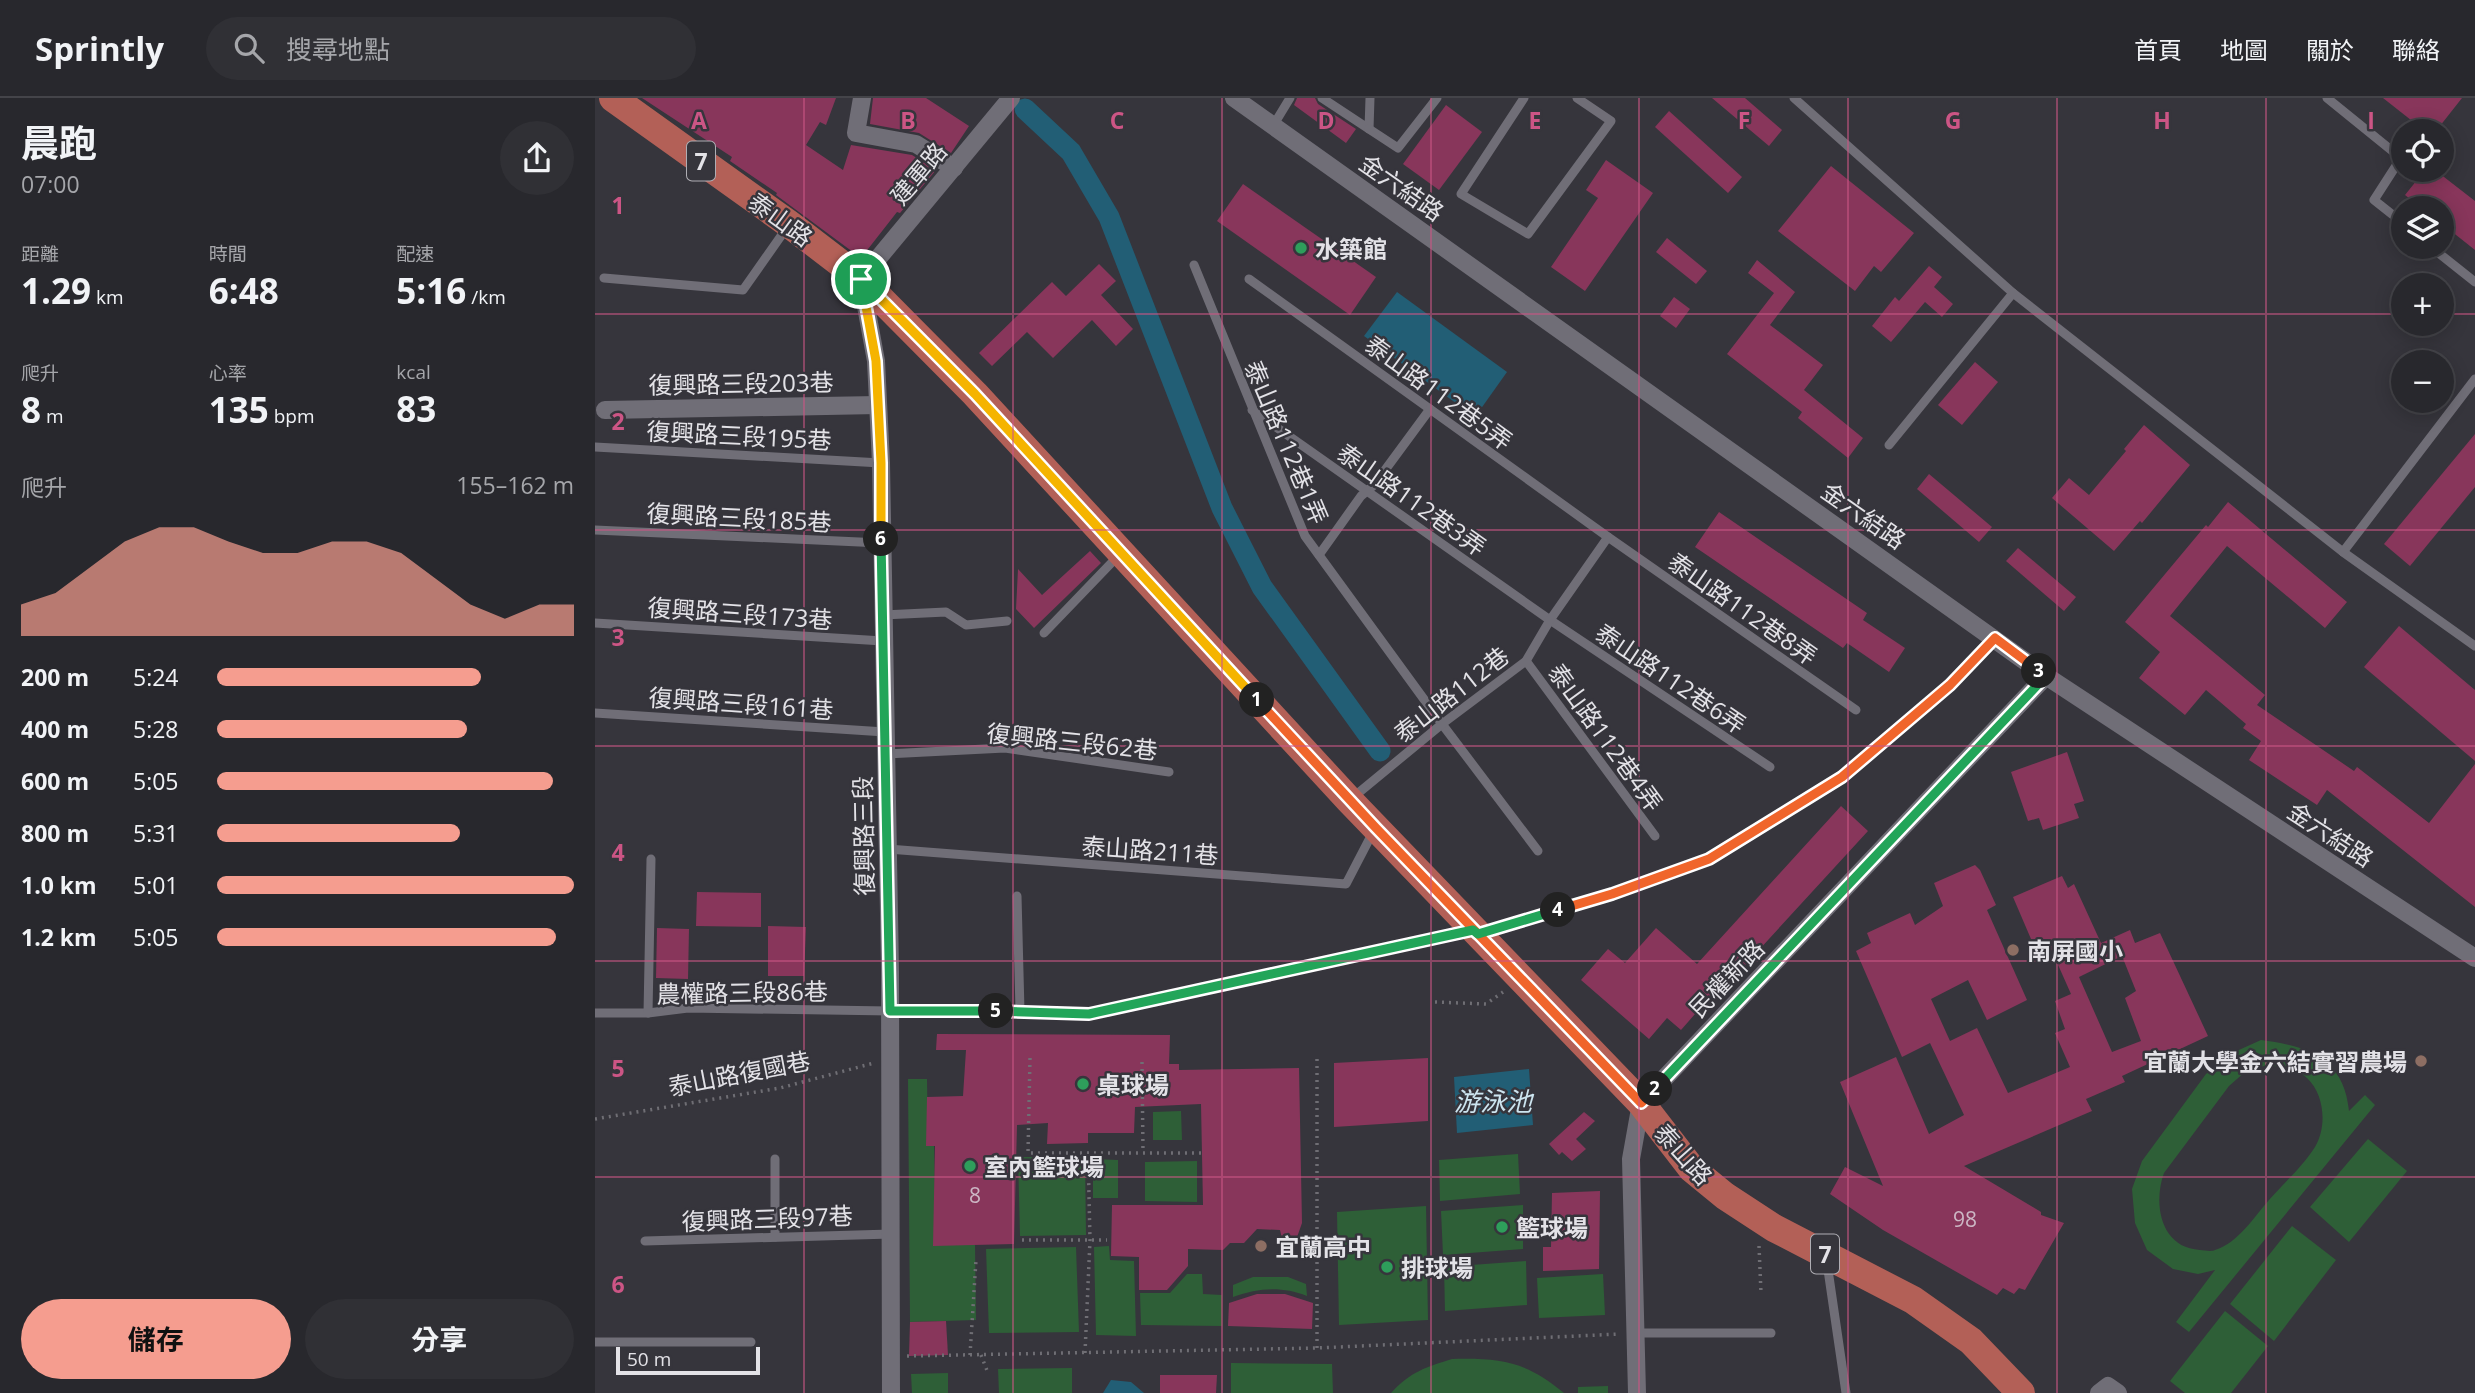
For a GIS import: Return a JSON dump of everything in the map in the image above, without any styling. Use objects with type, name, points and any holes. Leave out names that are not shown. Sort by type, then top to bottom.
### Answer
[{"type":"main road","name":"泰山路","points":[[613,98],[861,279],[975,394],[1349,800],[1641,1103],[1692,1169],[1725,1196],[1773,1228],[1913,1300],[1971,1341],[2021,1393]]},
{"type":"street","points":[[862,98],[856,133],[916,144],[954,168]]},
{"type":"street","name":"建軍路","points":[[861,279],[1011,98]]},
{"type":"street","name":"金六結路","points":[[1234,98],[2046,676],[2475,958]]},
{"type":"street","name":"復興路三段","points":[[861,279],[876,361],[881,463],[890,1011],[891,1393]]},
{"type":"street","name":"復興路三段203巷","points":[[605,410],[878,405]]},
{"type":"street","name":"民權新路","points":[[1641,1103],[2046,676]]},
{"type":"street","points":[[1637,1393],[1630,1159],[1641,1103]]},
{"type":"street","points":[[2099,1393],[2108,1386],[2118,1393]]},
{"type":"lane","points":[[1273,126],[1290,98]]},
{"type":"lane","points":[[1322,98],[1398,148],[1437,98]]},
{"type":"lane","points":[[1369,129],[1370,98]]},
{"type":"lane","points":[[1524,98],[1461,194],[1528,234],[1611,121],[1577,98]]},
{"type":"lane","points":[[1794,98],[2013,293],[2343,552],[2475,646]]},
{"type":"lane","points":[[2327,98],[2401,158],[2374,200],[2391,213]]},
{"type":"lane","points":[[604,278],[743,290],[789,224]]},
{"type":"lane","points":[[2446,259],[2475,282]]},
{"type":"lane","name":"泰山路112巷1弄","points":[[1194,265],[1305,536],[1441,724],[1538,850]]},
{"type":"lane","name":"泰山路112巷5弄","points":[[1249,279],[1608,537]]},
{"type":"lane","points":[[1889,445],[2013,293]]},
{"type":"lane","points":[[2343,552],[2475,379]]},
{"type":"lane","name":"泰山路112巷3弄","points":[[1251,409],[1550,620]]},
{"type":"lane","points":[[1319,555],[1430,409]]},
{"type":"lane","name":"復興路三段195巷","points":[[595,447],[881,463]]},
{"type":"lane","name":"復興路三段185巷","points":[[595,530],[881,542]]},
{"type":"lane","name":"泰山路112巷","points":[[1349,800],[1441,724],[1526,661],[1550,620],[1608,537]]},
{"type":"lane","name":"泰山路112巷8弄","points":[[1608,537],[1856,710]]},
{"type":"lane","points":[[1044,633],[1122,553]]},
{"type":"lane","points":[[883,615],[946,612],[966,625],[1007,621]]},
{"type":"lane","name":"泰山路112巷6弄","points":[[1550,620],[1770,767]]},
{"type":"lane","name":"復興路三段173巷","points":[[595,623],[883,641]]},
{"type":"lane","name":"泰山路112巷4弄","points":[[1526,661],[1654,836]]},
{"type":"lane","name":"復興路三段161巷","points":[[595,713],[885,732]]},
{"type":"lane","name":"復興路三段62巷","points":[[886,754],[1005,748],[1169,772]]},
{"type":"lane","name":"泰山路211巷","points":[[887,849],[1346,884],[1376,828]]},
{"type":"lane","points":[[648,1013],[652,859]]},
{"type":"lane","points":[[1476,932],[1612,894]]},
{"type":"lane","points":[[1017,896],[1020,1011]]},
{"type":"lane","name":"農權路三段86巷","points":[[595,1013],[648,1013],[688,1008],[1089,1014],[1476,932]]},
{"type":"lane","points":[[775,1159],[775,1237]]},
{"type":"lane","name":"復興路三段97巷","points":[[645,1241],[891,1234]]},
{"type":"lane","points":[[1826,1254],[1846,1393]]},
{"type":"lane","points":[[1636,1333],[1771,1333]]},
{"type":"lane","points":[[595,1342],[751,1342]]},
{"type":"path","points":[[1612,894],[1709,859],[1842,777],[1950,685],[1995,638]]},
{"type":"path","points":[[1435,1002],[1486,1004],[1521,979]]},
{"type":"path","name":"泰山路復國巷","points":[[595,1119],[780,1088],[890,1058]]},
{"type":"path","points":[[1030,1058],[1028,1153],[1202,1153]]},
{"type":"path","points":[[1317,1058],[1317,1348]]},
{"type":"path","points":[[1142,1062],[1143,1153]]},
{"type":"path","points":[[1085,1353],[1090,1240],[1088,1153]]},
{"type":"path","points":[[1758,1218],[1761,1293]]},
{"type":"path","points":[[1022,1240],[1107,1240]]},
{"type":"path","points":[[969,1355],[976,1260]]},
{"type":"path","points":[[891,1355],[1317,1348],[1636,1333]]},
{"type":"path","points":[[981,1355],[988,1373]]},
{"type":"green space","points":[[2261,1040],[2294,1046],[2321,1058],[2331,1067],[2340,1078],[2349,1111],[2365,1095],[2375,1105],[2189,1332],[2176,1322],[2215,1270],[2198,1274],[2173,1269],[2147,1250],[2135,1223],[2132,1189],[2142,1161],[2206,1074],[2230,1054]],"holes":[[[2267,1065],[2299,1072],[2313,1085],[2321,1102],[2319,1139],[2299,1168],[2231,1242],[2212,1251],[2187,1247],[2168,1233],[2163,1222],[2159,1197],[2164,1173],[2229,1086],[2245,1072]]]},
{"type":"green space","points":[[908,1079],[927,1079],[928,1142],[934,1144],[936,1243],[975,1244],[976,1320],[910,1322]]},
{"type":"green space","points":[[1181,1111],[1182,1140],[1153,1140],[1153,1112]]},
{"type":"green space","points":[[2368,1139],[2407,1171],[2349,1242],[2310,1207]]},
{"type":"green space","points":[[1518,1154],[1520,1194],[1440,1201],[1439,1160]]},
{"type":"green space","points":[[1018,1157],[1085,1157],[1086,1235],[1020,1236]]},
{"type":"green space","points":[[1093,1159],[1118,1160],[1118,1198],[1093,1198]]},
{"type":"green space","points":[[1197,1161],[1197,1202],[1145,1201],[1145,1162]]},
{"type":"green space","points":[[1523,1205],[1523,1249],[1443,1255],[1441,1211]]},
{"type":"green space","points":[[1426,1206],[1428,1320],[1339,1325],[1337,1212]]},
{"type":"green space","points":[[2292,1226],[2336,1260],[2274,1341],[2230,1304]]},
{"type":"green space","points":[[1109,1246],[1110,1260],[1134,1261],[1136,1336],[1096,1335],[1094,1247]]},
{"type":"green space","points":[[1076,1247],[1079,1332],[989,1333],[986,1249]]},
{"type":"green space","points":[[1526,1261],[1527,1305],[1445,1311],[1444,1267]]},
{"type":"green space","points":[[1187,1274],[1202,1274],[1203,1294],[1222,1295],[1222,1326],[1141,1325],[1140,1293],[1170,1293]]},
{"type":"green space","points":[[1603,1274],[1605,1315],[1539,1318],[1537,1278]]},
{"type":"green space","points":[[1253,1277],[1288,1277],[1306,1284],[1307,1296],[1270,1289],[1233,1297],[1233,1285]]},
{"type":"green space","points":[[2225,1311],[2268,1346],[2231,1393],[2185,1393],[2170,1381]]},
{"type":"green space","points":[[1452,1359],[1485,1359],[1512,1364],[1537,1374],[1564,1393],[1391,1393],[1419,1371]]},
{"type":"green space","points":[[1231,1363],[1332,1364],[1333,1393],[1231,1393]]},
{"type":"green space","points":[[1072,1368],[1072,1393],[999,1393],[998,1369]]},
{"type":"green space","points":[[948,1373],[948,1393],[912,1393],[911,1374]]},
{"type":"green space","points":[[1608,1386],[1608,1393],[1578,1393],[1578,1387]]},
{"type":"water","points":[[1397,292],[1507,372],[1475,417],[1364,336]]},
{"type":"water","name":"游泳池","points":[[1529,1069],[1533,1125],[1457,1133],[1454,1077]]},
{"type":"water","points":[[1111,1380],[1131,1382],[1144,1393],[1103,1393]]},
{"type":"building","points":[[642,98],[836,98],[826,125],[820,122],[806,145],[843,170],[851,145],[912,155],[936,170],[900,213],[897,212],[861,258],[776,195],[777,193],[730,161],[732,157]]},
{"type":"building","points":[[873,98],[926,98],[969,126],[951,153],[919,133],[870,124]]},
{"type":"building","points":[[1297,98],[1315,98],[1318,104],[1356,129],[1346,143],[1294,105]]},
{"type":"building","points":[[1712,98],[1745,98],[1782,130],[1769,146]]},
{"type":"building","points":[[2383,98],[2462,98],[2445,119],[2410,119]]},
{"type":"building","points":[[1446,105],[1482,132],[1439,190],[1403,164]]},
{"type":"building","points":[[1669,111],[1742,177],[1728,193],[1655,127]]},
{"type":"building","points":[[1606,160],[1653,193],[1585,291],[1551,267],[1598,198],[1586,190]]},
{"type":"building","points":[[1831,166],[1914,233],[1881,272],[1874,266],[1855,291],[1778,231]]},
{"type":"building","points":[[2415,182],[2450,182],[2475,201],[2475,250],[2454,233],[2454,196],[2405,195]]},
{"type":"building","points":[[1243,184],[1376,277],[1350,315],[1217,221]]},
{"type":"building","points":[[1667,238],[1707,271],[1696,284],[1656,252]]},
{"type":"building","points":[[1757,260],[1795,292],[1770,325],[1823,365],[1804,390],[1863,438],[1848,458],[1798,418],[1802,412],[1727,354],[1774,293],[1748,273]]},
{"type":"building","points":[[1099,264],[1116,281],[1101,295],[1133,329],[1116,346],[1092,320],[1053,358],[1027,332],[992,366],[979,353],[1052,282],[1066,296]]},
{"type":"building","points":[[1929,266],[1942,277],[1934,287],[1953,304],[1942,317],[1925,302],[1891,342],[1872,326],[1895,297],[1899,301]]},
{"type":"building","points":[[1674,297],[1690,309],[1676,328],[1660,316]]},
{"type":"building","points":[[1975,362],[1998,382],[1962,425],[1938,405]]},
{"type":"building","points":[[2144,425],[2190,465],[2142,523],[2140,521],[2114,551],[2052,498],[2069,478],[2089,495]]},
{"type":"building","points":[[2475,434],[2475,487],[2410,566],[2384,544]]},
{"type":"building","points":[[1929,474],[1992,527],[1979,542],[1917,489]]},
{"type":"building","points":[[2228,502],[2347,602],[2325,628],[2227,546],[2170,616],[2265,695],[2257,705],[2354,771],[2357,767],[2429,823],[2475,764],[2475,907],[2327,790],[2317,805],[2249,760],[2261,741],[2243,728],[2246,724],[2206,690],[2185,715],[2139,678],[2160,652],[2125,622]]},
{"type":"building","points":[[1719,512],[1867,613],[1863,620],[1905,648],[1889,672],[1847,643],[1843,648],[1695,547]]},
{"type":"building","points":[[2018,548],[2076,597],[2064,611],[2006,561]]},
{"type":"building","points":[[1090,551],[1101,563],[1034,628],[1016,609],[1018,569],[1042,595]]},
{"type":"building","points":[[2399,626],[2475,690],[2475,761],[2364,667]]},
{"type":"building","points":[[2067,752],[2084,801],[2074,804],[2079,818],[2043,830],[2039,818],[2028,821],[2011,772]]},
{"type":"building","points":[[1841,806],[1868,831],[1735,976],[1731,973],[1681,1030],[1667,1018],[1649,1039],[1581,980],[1608,949],[1625,963],[1656,928],[1697,964]]},
{"type":"building","points":[[1975,865],[1980,870],[1996,905],[1987,910],[2027,1000],[1987,1020],[1968,980],[1931,999],[1950,1041],[1977,1028],[2008,1093],[2070,1067],[2055,1033],[2065,1029],[2055,1001],[2071,994],[2047,940],[2034,946],[2013,897],[2062,876],[2068,888],[2074,884],[2101,943],[2130,930],[2135,943],[2160,933],[2208,1036],[2122,1076],[2125,1082],[2086,1099],[2092,1111],[1964,1166],[2041,1212],[2041,1215],[2064,1223],[2025,1290],[2019,1288],[2014,1294],[2003,1288],[1997,1295],[1883,1230],[1830,1194],[1845,1167],[1883,1186],[1840,1082],[1896,1057],[1929,1134],[1964,1115],[1930,1043],[1902,1057],[1856,951],[1871,943],[1867,933],[1910,913],[1915,925],[1943,906],[1934,883]],"holes":[[[2122,956],[2136,991],[2125,998],[2141,1041],[2112,1052],[2079,977]]]},
{"type":"building","points":[[697,892],[761,893],[761,927],[696,926]]},
{"type":"building","points":[[768,926],[806,927],[804,976],[768,976]]},
{"type":"building","points":[[657,928],[689,929],[688,979],[656,978]]},
{"type":"building","points":[[937,1034],[1170,1035],[1169,1064],[1179,1064],[1179,1070],[1299,1068],[1302,1223],[1295,1243],[1283,1243],[1280,1230],[1257,1229],[1244,1243],[1230,1243],[1223,1250],[1188,1249],[1188,1266],[1167,1290],[1139,1290],[1139,1257],[1111,1256],[1112,1205],[1203,1205],[1201,1104],[1135,1107],[1134,1133],[1088,1133],[1088,1143],[1047,1144],[1048,1123],[1017,1125],[1014,1244],[933,1246],[935,1146],[926,1146],[927,1097],[963,1096],[966,1050],[936,1050]]},
{"type":"building","points":[[1428,1058],[1428,1121],[1334,1127],[1334,1063]]},
{"type":"building","points":[[1584,1112],[1595,1121],[1576,1139],[1586,1149],[1572,1161],[1562,1152],[1559,1155],[1549,1144]]},
{"type":"building","points":[[1600,1191],[1599,1269],[1543,1271],[1543,1247],[1551,1247],[1552,1193]]},
{"type":"building","points":[[1257,1294],[1285,1294],[1313,1303],[1312,1329],[1228,1326],[1229,1303]]},
{"type":"building","points":[[946,1321],[948,1355],[909,1356],[910,1322]]},
{"type":"building","points":[[1160,1375],[1217,1375],[1216,1393],[1160,1393]]},
{"type":"waterway","points":[[1025,109],[1071,152],[1109,217],[1222,508],[1262,587],[1380,751]]},
{"type":"place","name":"水築館","points":[[1301,248]]},
{"type":"place","name":"南屏國小","points":[[2013,950]]},
{"type":"place","name":"宜蘭大學金六結實習農場","points":[[2421,1061]]},
{"type":"place","name":"桌球場","points":[[1083,1084]]},
{"type":"place","name":"室內籃球場","points":[[970,1166]]},
{"type":"place","name":"籃球場","points":[[1502,1227]]},
{"type":"place","name":"宜蘭高中","points":[[1261,1246]]},
{"type":"place","name":"排球場","points":[[1387,1267]]},
{"type":"route","points":[[861,279],[876,361],[881,463],[890,1011],[1089,1014],[1473,930],[1478,934],[1612,894],[1709,859],[1842,777],[1950,685],[1995,638],[2046,676],[1641,1103],[1473,930],[1349,800],[975,394],[861,279]]}]
